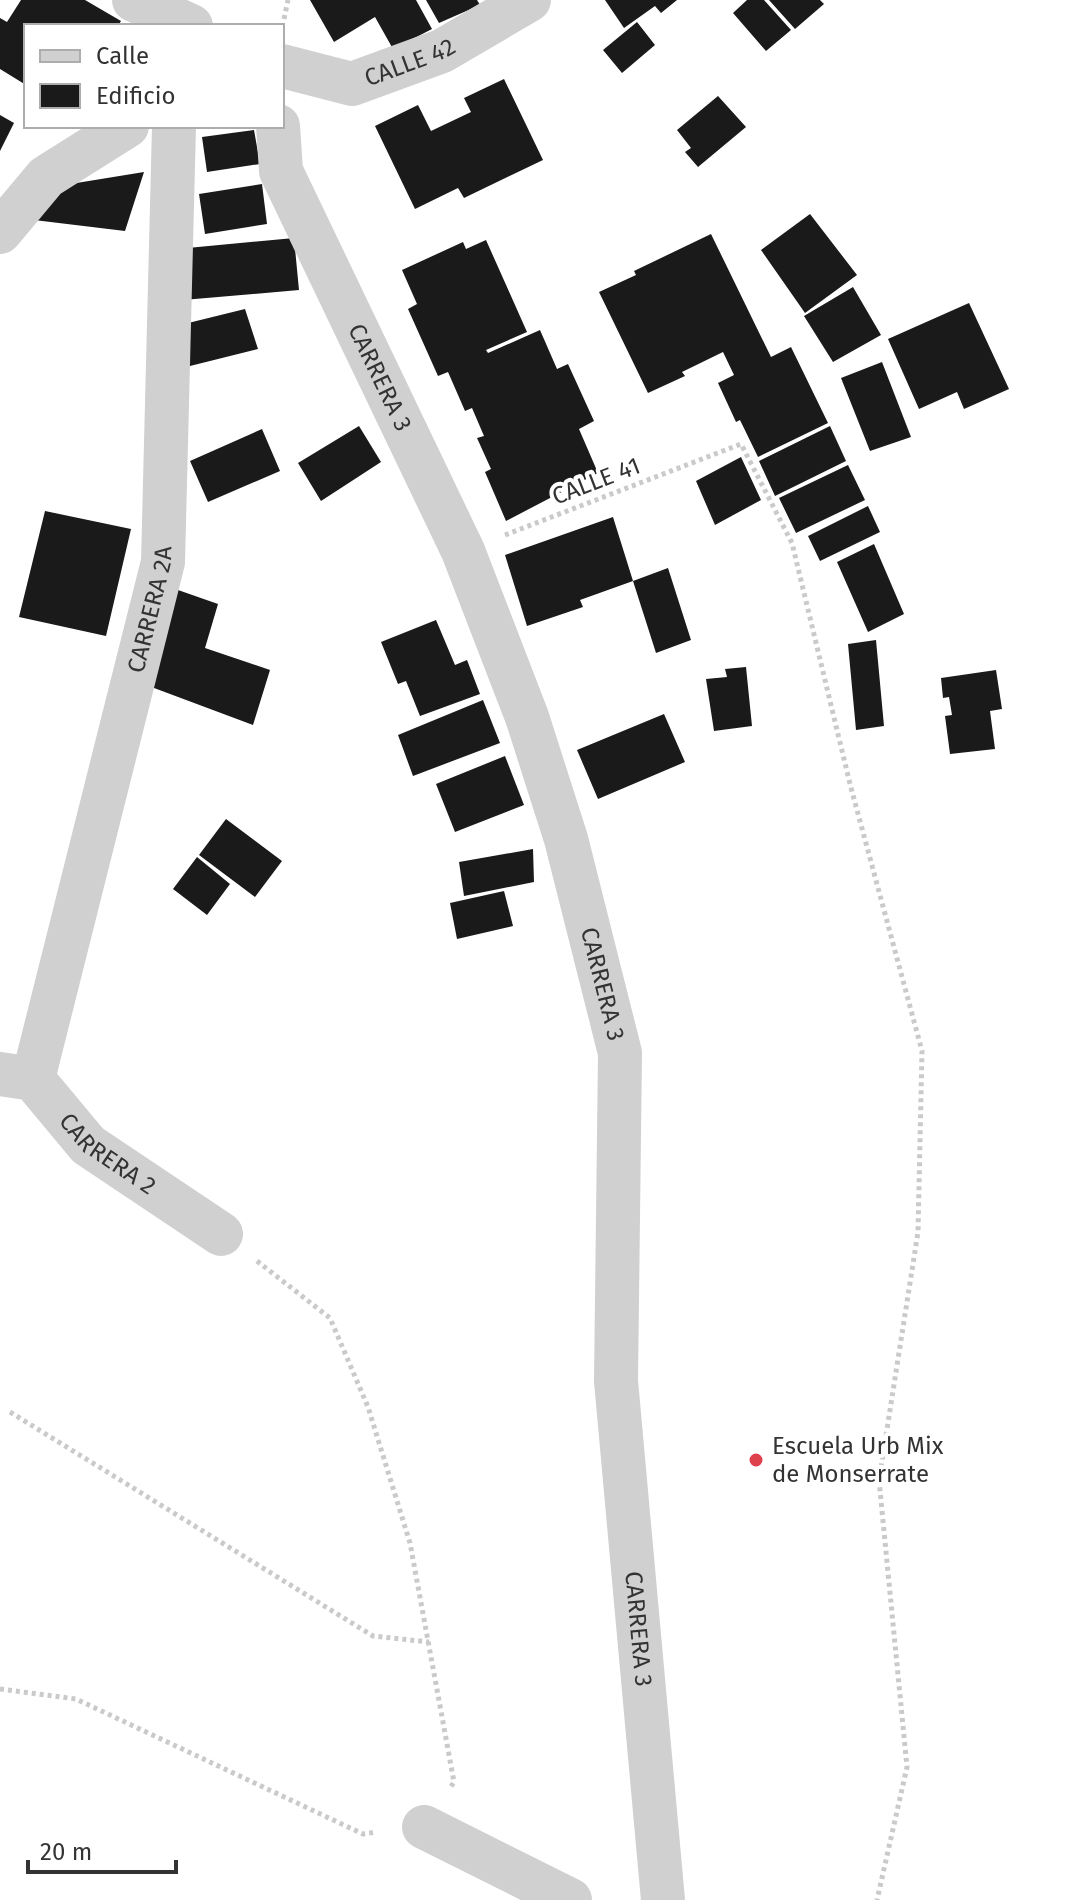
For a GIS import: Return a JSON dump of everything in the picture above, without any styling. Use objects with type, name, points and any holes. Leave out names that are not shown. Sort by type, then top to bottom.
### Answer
[{"type":"street","points":[[134,0],[187,24]]},
{"type":"street","name":"CALLE 42","points":[[284,67],[352,84],[442,51],[529,0]]},
{"type":"street","points":[[0,232],[46,177],[124,128]]},
{"type":"street","name":"CARRERA 2A","points":[[17,1076],[163,562],[174,128]]},
{"type":"street","name":"CARRERA 3","points":[[278,128],[281,171],[463,551],[527,717],[566,839],[620,1053],[616,1381],[663,1900]]},
{"type":"street","name":"CARRERA 2","points":[[17,1076],[88,1145],[221,1234]]},
{"type":"street","points":[[424,1827],[570,1900]]},
{"type":"path","points":[[283,24],[288,0]]},
{"type":"path","name":"CALLE 41","points":[[463,551],[741,444],[792,543],[850,784],[922,1051],[918,1232],[879,1480],[907,1767],[877,1900]]},
{"type":"path","points":[[0,1689],[76,1699],[363,1834],[424,1827],[454,1782],[410,1543],[368,1407],[330,1318],[221,1234]]},
{"type":"path","points":[[10,1412],[373,1636],[429,1642]]},
{"type":"building","points":[[21,0],[85,0],[121,21],[119,24],[24,24],[24,84],[0,69],[0,18],[7,22]]},
{"type":"building","points":[[310,0],[416,0],[432,29],[393,49],[375,17],[334,42]]},
{"type":"building","points":[[426,0],[477,0],[480,5],[439,23]]},
{"type":"building","points":[[605,0],[677,0],[661,13],[655,6],[624,28]]},
{"type":"building","points":[[747,0],[764,0],[791,30],[766,51],[733,13]]},
{"type":"building","points":[[769,0],[820,0],[824,4],[795,29]]},
{"type":"building","points":[[637,22],[655,45],[622,73],[603,50]]},
{"type":"building","points":[[504,79],[543,160],[464,198],[458,188],[415,209],[375,126],[418,105],[431,131],[471,112],[464,98]]},
{"type":"building","points":[[718,96],[746,127],[698,167],[685,152],[691,148],[677,130]]},
{"type":"building","points":[[0,115],[14,123],[0,151]]},
{"type":"building","points":[[254,130],[260,164],[207,172],[202,137]]},
{"type":"building","points":[[144,172],[125,231],[34,220],[58,186]]},
{"type":"building","points":[[262,184],[267,224],[205,234],[199,194]]},
{"type":"building","points":[[810,214],[857,275],[805,313],[761,250]]},
{"type":"building","points":[[711,234],[771,357],[791,347],[828,423],[758,457],[740,420],[736,422],[718,383],[734,375],[723,352],[682,372],[685,376],[648,393],[599,292],[636,275],[634,271]]},
{"type":"building","points":[[294,238],[299,290],[183,300],[177,249]]},
{"type":"building","points":[[486,240],[527,332],[486,350],[488,353],[540,330],[557,369],[568,364],[594,421],[579,429],[598,473],[506,521],[485,472],[491,469],[477,438],[484,436],[472,408],[465,411],[448,372],[438,376],[408,309],[417,304],[402,270],[463,242],[466,249]]},
{"type":"building","points":[[853,287],[881,335],[833,362],[804,316]]},
{"type":"building","points":[[969,303],[1009,389],[964,409],[957,392],[919,409],[888,339]]},
{"type":"building","points":[[245,309],[258,349],[186,367],[176,326]]},
{"type":"building","points":[[882,362],[911,437],[870,451],[841,378]]},
{"type":"building","points":[[359,426],[381,462],[321,501],[298,463]]},
{"type":"building","points":[[830,426],[846,461],[775,496],[759,461]]},
{"type":"building","points":[[262,429],[280,471],[208,502],[190,461]]},
{"type":"building","points":[[741,457],[761,500],[715,525],[696,481]]},
{"type":"building","points":[[848,465],[865,500],[796,533],[779,498]]},
{"type":"building","points":[[868,506],[880,532],[820,561],[808,536]]},
{"type":"building","points":[[45,511],[131,529],[106,636],[19,617]]},
{"type":"building","points":[[613,517],[633,581],[580,600],[583,607],[527,626],[505,555]]},
{"type":"building","points":[[874,544],[904,614],[868,632],[837,562]]},
{"type":"building","points":[[668,568],[691,640],[656,653],[633,581]]},
{"type":"building","points":[[178,590],[218,604],[205,648],[270,670],[253,725],[146,685]]},
{"type":"building","points":[[436,620],[455,665],[467,660],[480,694],[420,716],[406,681],[398,684],[381,642]]},
{"type":"building","points":[[876,640],[884,726],[856,730],[848,644]]},
{"type":"building","points":[[746,667],[752,726],[714,731],[706,679],[727,677],[725,669]]},
{"type":"building","points":[[996,670],[1002,709],[990,711],[995,749],[950,754],[945,716],[952,715],[949,697],[943,698],[941,678]]},
{"type":"building","points":[[483,700],[500,743],[413,776],[398,735]]},
{"type":"building","points":[[664,714],[685,762],[598,799],[577,750]]},
{"type":"building","points":[[505,756],[524,805],[455,832],[436,784]]},
{"type":"building","points":[[226,819],[282,861],[255,897],[199,855]]},
{"type":"building","points":[[533,849],[534,882],[464,896],[459,862]]},
{"type":"building","points":[[197,857],[230,884],[207,915],[173,889]]},
{"type":"building","points":[[504,891],[513,926],[457,939],[450,903]]},
{"type":"place","name":"Escuela Urb Mix de Monserrate","points":[[756,1460]]}]
